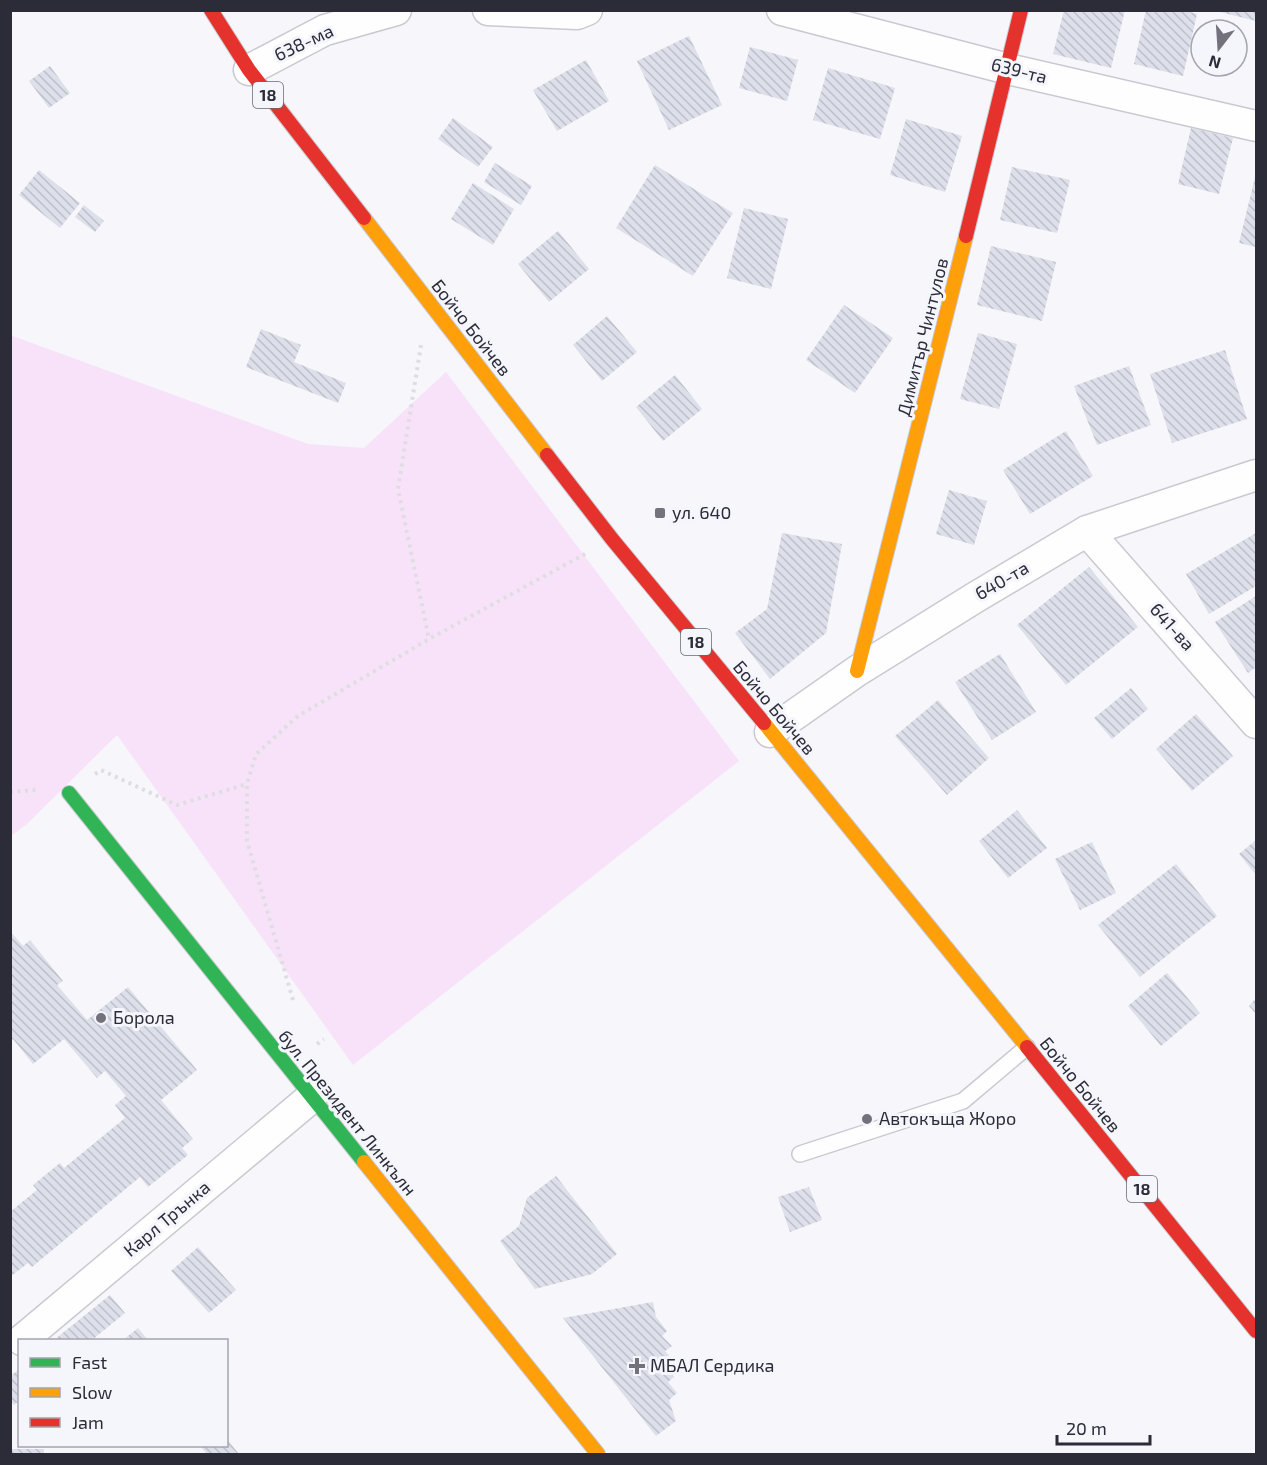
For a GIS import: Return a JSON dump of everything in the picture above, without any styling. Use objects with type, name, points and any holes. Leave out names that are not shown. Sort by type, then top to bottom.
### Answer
[{"type":"main road","name":"Бойчо Бойчев","points":[[211,10],[249,70],[612,539],[835,808],[1257,1331]]},
{"type":"main road","name":"Димитър Чинтулов","points":[[857,671],[1021,10]]},
{"type":"main road","name":"бул. Президент Линкълн","points":[[69,793],[598,1455]]},
{"type":"street","name":"638-ма","points":[[249,70],[325,30],[396,10]]},
{"type":"street","points":[[488,10],[577,14],[587,10]]},
{"type":"street","name":"639-та","points":[[782,10],[1008,69],[1257,126]]},
{"type":"street","name":"640-та","points":[[770,732],[857,671],[1087,531],[1257,475]]},
{"type":"street","name":"641-ва","points":[[1087,531],[1257,723]]},
{"type":"street","name":"Карл Трънка","points":[[25,1339],[312,1097]]},
{"type":"lane","points":[[800,1154],[963,1101],[1027,1047]]},
{"type":"path","points":[[428,303],[398,489],[429,639]]},
{"type":"path","points":[[293,1000],[247,841],[247,784],[256,754],[298,716],[429,639],[612,539]]},
{"type":"path","points":[[69,793],[100,770],[177,805],[247,784]]},
{"type":"path","points":[[317,1044],[324,1039]]},
{"type":"shaded area","points":[[10,335],[308,444],[364,448],[446,372],[739,761],[353,1065],[117,735],[27,824],[11,836]]},
{"type":"building","points":[[1064,10],[1125,10],[1111,68],[1053,54]]},
{"type":"building","points":[[1146,10],[1183,10],[1197,14],[1196,18],[1189,18],[1189,49],[1183,76],[1134,64]]},
{"type":"building","points":[[1256,10],[1256,21],[1249,18],[1216,11]]},
{"type":"building","points":[[689,36],[722,105],[669,130],[637,61]]},
{"type":"building","points":[[750,47],[798,60],[787,101],[739,88]]},
{"type":"building","points":[[586,60],[609,101],[557,131],[533,90]]},
{"type":"building","points":[[50,66],[70,93],[49,108],[29,81]]},
{"type":"building","points":[[828,68],[895,88],[880,139],[813,120]]},
{"type":"building","points":[[453,118],[493,147],[478,167],[438,139]]},
{"type":"building","points":[[906,119],[962,136],[945,192],[890,175]]},
{"type":"building","points":[[1191,128],[1233,138],[1219,194],[1178,184]]},
{"type":"building","points":[[495,163],[532,186],[521,205],[484,182]]},
{"type":"building","points":[[655,165],[733,213],[693,276],[616,228]]},
{"type":"building","points":[[1012,167],[1070,180],[1057,233],[1000,220]]},
{"type":"building","points":[[39,170],[80,203],[60,228],[19,195]]},
{"type":"building","points":[[1256,173],[1256,247],[1239,243]]},
{"type":"building","points":[[473,183],[514,209],[493,245],[451,219]]},
{"type":"building","points":[[84,205],[104,221],[95,232],[75,217]]},
{"type":"building","points":[[744,208],[788,219],[771,289],[727,278]]},
{"type":"building","points":[[558,231],[589,269],[549,302],[518,264]]},
{"type":"building","points":[[991,246],[1056,262],[1042,321],[977,305]]},
{"type":"building","points":[[844,305],[893,338],[855,393],[806,360]]},
{"type":"building","points":[[607,316],[637,352],[602,381],[573,345]]},
{"type":"building","points":[[261,329],[301,345],[294,362],[346,383],[338,403],[246,367]]},
{"type":"building","points":[[978,333],[1017,344],[999,409],[960,399]]},
{"type":"building","points":[[1225,350],[1247,419],[1172,443],[1150,374]]},
{"type":"building","points":[[1129,366],[1151,425],[1097,445],[1074,386]]},
{"type":"building","points":[[675,375],[702,409],[663,441],[636,407]]},
{"type":"building","points":[[1066,431],[1093,476],[1030,514],[1003,470]]},
{"type":"building","points":[[949,490],[987,501],[974,545],[936,534]]},
{"type":"building","points":[[782,533],[842,544],[826,633],[770,679],[735,633],[767,609]]},
{"type":"building","points":[[1256,533],[1256,586],[1209,614],[1186,574]]},
{"type":"building","points":[[1089,567],[1138,627],[1066,685],[1017,625]]},
{"type":"building","points":[[1256,596],[1256,667],[1248,673],[1215,622]]},
{"type":"building","points":[[1000,654],[1036,712],[992,740],[955,682]]},
{"type":"building","points":[[1131,688],[1148,709],[1112,739],[1094,718]]},
{"type":"building","points":[[938,700],[989,758],[947,795],[895,736]]},
{"type":"building","points":[[1196,714],[1233,756],[1192,791],[1156,749]]},
{"type":"building","points":[[1017,810],[1047,848],[1008,878],[979,841]]},
{"type":"building","points":[[1256,840],[1256,875],[1239,854]]},
{"type":"building","points":[[1092,842],[1116,893],[1080,910],[1055,859]]},
{"type":"building","points":[[1176,864],[1217,916],[1140,977],[1098,925]]},
{"type":"building","points":[[10,931],[23,946],[30,940],[63,981],[57,985],[87,1020],[128,987],[197,1070],[161,1100],[193,1139],[182,1148],[188,1155],[148,1187],[140,1177],[32,1267],[28,1263],[10,1277],[10,1212],[37,1190],[33,1185],[60,1163],[64,1168],[125,1118],[115,1105],[126,1096],[105,1071],[97,1078],[64,1039],[33,1064],[13,1039],[10,1041]]},
{"type":"building","points":[[1167,973],[1200,1013],[1161,1046],[1128,1006]]},
{"type":"building","points":[[1256,998],[1256,1014],[1249,1006]]},
{"type":"building","points":[[556,1176],[617,1254],[592,1274],[535,1289],[500,1241],[519,1226],[527,1198]]},
{"type":"building","points":[[809,1187],[822,1220],[790,1232],[778,1197]]},
{"type":"building","points":[[198,1247],[236,1290],[209,1313],[171,1271]]},
{"type":"building","points":[[110,1295],[125,1313],[93,1339],[55,1339]]},
{"type":"building","points":[[653,1302],[656,1317],[667,1331],[662,1336],[672,1346],[665,1351],[673,1360],[665,1366],[674,1377],[668,1382],[677,1393],[669,1400],[676,1421],[656,1436],[563,1318]]},
{"type":"building","points":[[138,1328],[147,1339],[124,1339]]},
{"type":"building","points":[[18,1370],[18,1402],[14,1405],[10,1401],[10,1376]]},
{"type":"building","points":[[228,1440],[239,1454],[207,1454],[201,1447],[228,1447]]},
{"type":"building","points":[[10,1449],[44,1449],[44,1454],[10,1454]]},
{"type":"traffic: fast","points":[[69,793],[364,1162]]},
{"type":"traffic: slow","points":[[364,218],[547,455]]},
{"type":"traffic: slow","points":[[857,671],[966,236]]},
{"type":"traffic: slow","points":[[764,723],[1027,1047]]},
{"type":"traffic: slow","points":[[364,1162],[598,1454]]},
{"type":"traffic: jam","points":[[211,10],[249,70],[364,218]]},
{"type":"traffic: jam","points":[[966,236],[1021,10]]},
{"type":"traffic: jam","points":[[547,455],[612,539],[764,723]]},
{"type":"traffic: jam","points":[[1027,1047],[1256,1331]]},
{"type":"place","name":"ул. 640","points":[[660,513]]},
{"type":"place","name":"Борола","points":[[101,1018]]},
{"type":"place","name":"Автокъща Жоро","points":[[867,1119]]},
{"type":"place","name":"МБАЛ Сердика","points":[[637,1366]]}]
